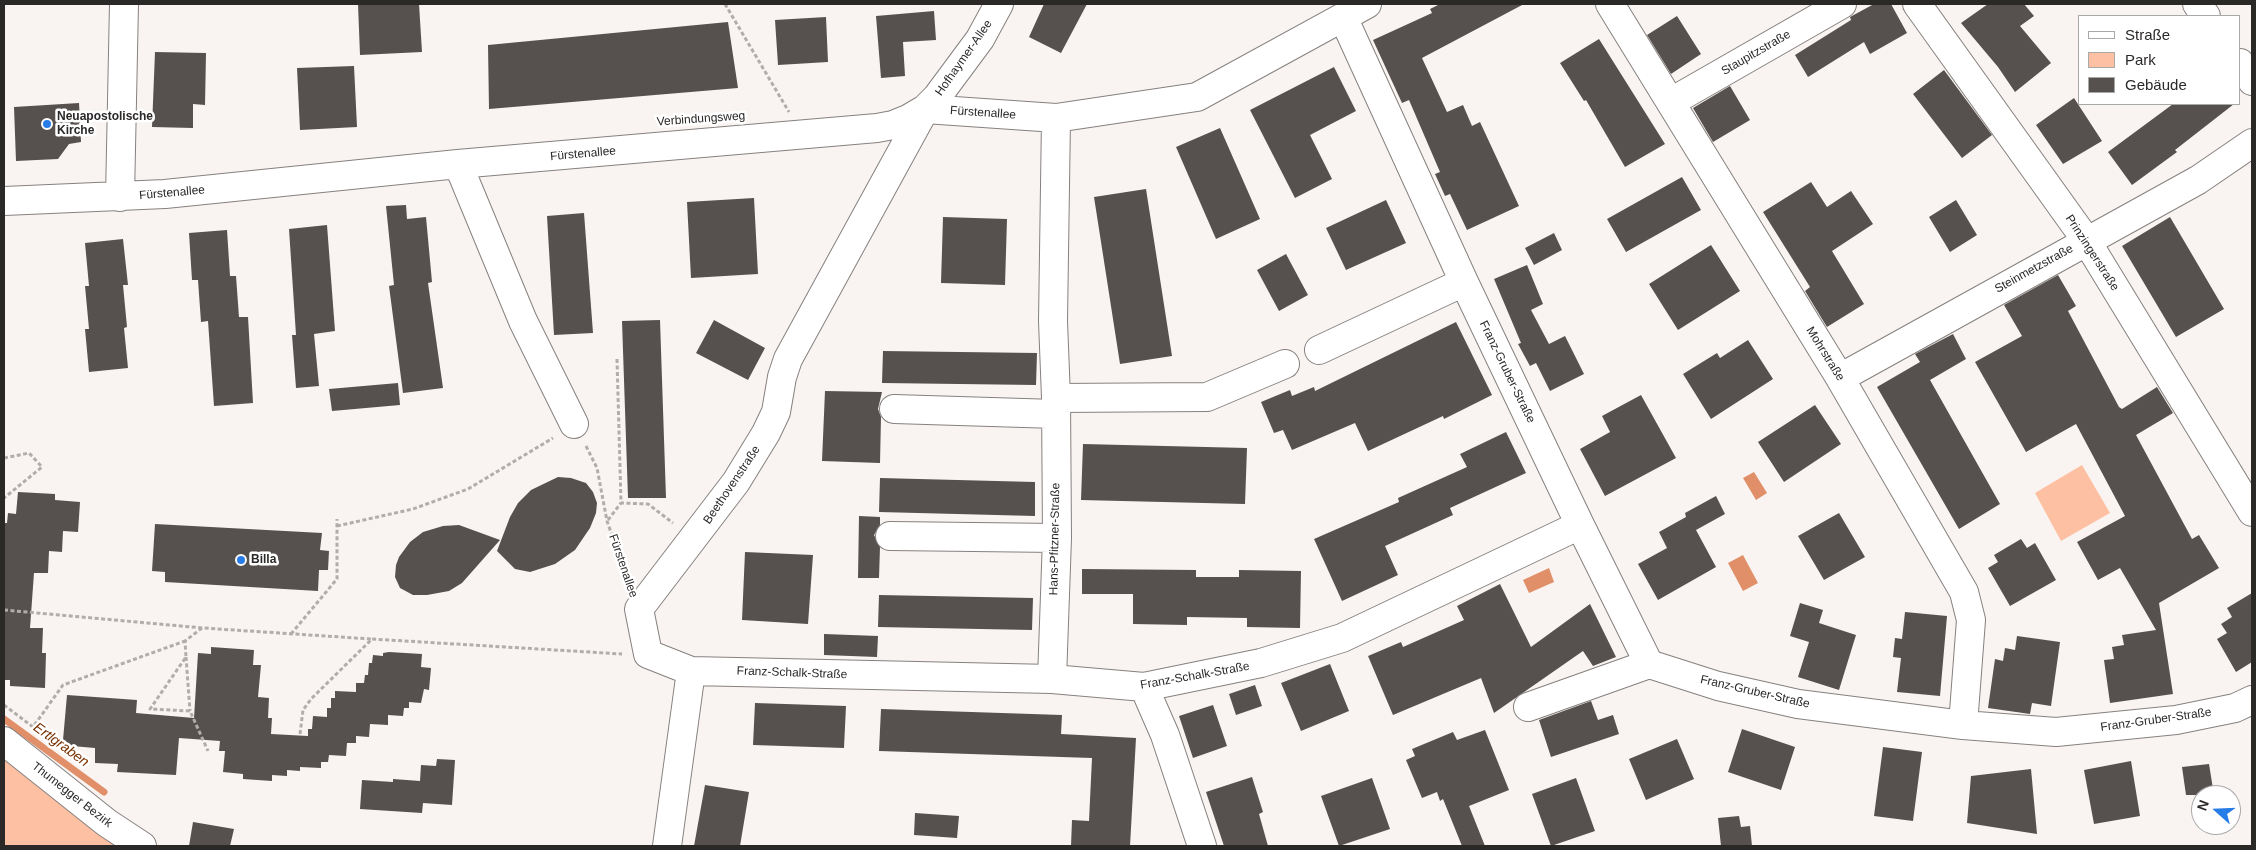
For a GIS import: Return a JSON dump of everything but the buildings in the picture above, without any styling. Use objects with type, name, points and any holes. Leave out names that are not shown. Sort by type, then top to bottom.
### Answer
[{"type":"street","points":[[120,197],[124,4]]},
{"type":"street","name":"Hofhaymer-Allee","points":[[925,109],[952,80],[980,39],[999,4]]},
{"type":"street","name":"Fürstenallee","points":[[4,201],[120,197],[458,164],[877,128],[908,119],[925,109],[1056,118],[1197,97],[1367,4]]},
{"type":"street","name":"Mohrstraße","points":[[1610,4],[1840,378],[1964,592],[1970,620],[1963,725]]},
{"type":"street","name":"Staupitzstraße","points":[[1671,102],[1842,4]]},
{"type":"street","name":"Prinzingerstraße","points":[[1917,4],[2086,240],[2252,512]]},
{"type":"street","points":[[2197,4],[2205,15]]},
{"type":"street","name":"Franz-Gruber-Straße","points":[[1343,17],[1464,282],[1580,525],[1650,664],[1718,686],[1798,704],[1963,725],[2056,732],[2176,720],[2235,708],[2252,700]]},
{"type":"street","points":[[2241,64],[2252,81]]},
{"type":"street","name":"Beethovenstraße","points":[[639,609],[736,482],[766,433],[776,412],[782,377],[788,359],[925,109]]},
{"type":"street","name":"Hans-Pfitzner-Straße","points":[[1052,679],[1056,538],[1056,406],[1053,321],[1056,118]]},
{"type":"street","name":"Steinmetzstraße","points":[[1840,378],[2086,240],[2198,180],[2252,143]]},
{"type":"street","points":[[458,164],[523,321],[574,424]]},
{"type":"street","points":[[1320,350],[1464,282]]},
{"type":"street","points":[[894,409],[1056,406],[1206,397],[1285,364]]},
{"type":"street","name":"Franz-Schalk-Straße","points":[[691,671],[1052,679],[1144,687],[1262,663],[1342,638],[1580,525]]},
{"type":"street","points":[[890,536],[1056,538]]},
{"type":"street","points":[[639,609],[648,654],[691,671],[667,846]]},
{"type":"street","points":[[1528,708],[1650,664]]},
{"type":"street","points":[[1144,687],[1165,735],[1202,846]]},
{"type":"street","name":"Thumegger Bezirk","points":[[4,741],[107,823],[142,846]]},
{"type":"path","points":[[725,4],[789,113]]},
{"type":"path","points":[[608,521],[622,503],[617,359]]},
{"type":"path","points":[[338,526],[413,509],[468,489],[574,424]]},
{"type":"path","name":"Fürstenallee","points":[[574,424],[597,468],[608,521],[639,609]]},
{"type":"path","points":[[4,458],[29,453],[42,467],[4,498]]},
{"type":"path","points":[[622,503],[648,504],[693,539]]},
{"type":"path","points":[[291,634],[337,579],[337,519]]},
{"type":"path","points":[[4,610],[203,628],[610,654]]},
{"type":"path","points":[[4,705],[33,727],[63,685],[185,641],[203,628]]},
{"type":"path","points":[[300,734],[303,710],[311,699],[372,639]]},
{"type":"path","points":[[185,641],[190,711],[208,751]]},
{"type":"path","points":[[186,657],[150,709],[190,711]]},
{"type":"green space","points":[[2082,465],[2110,513],[2061,541],[2035,493]]},
{"type":"green space","points":[[4,749],[121,846],[4,846]]},
{"type":"shaded area","points":[[1754,472],[1767,493],[1756,500],[1743,478]]},
{"type":"shaded area","points":[[1743,555],[1758,583],[1743,591],[1728,563]]},
{"type":"shaded area","points":[[1549,568],[1554,582],[1529,593],[1523,580]]},
{"type":"waterway","name":"Ertlgraben","points":[[4,719],[104,792]]},
{"type":"place","name":"Neuapostolische Kirche","points":[[47,124]]},
{"type":"place","name":"Billa","points":[[241,560]]}]
